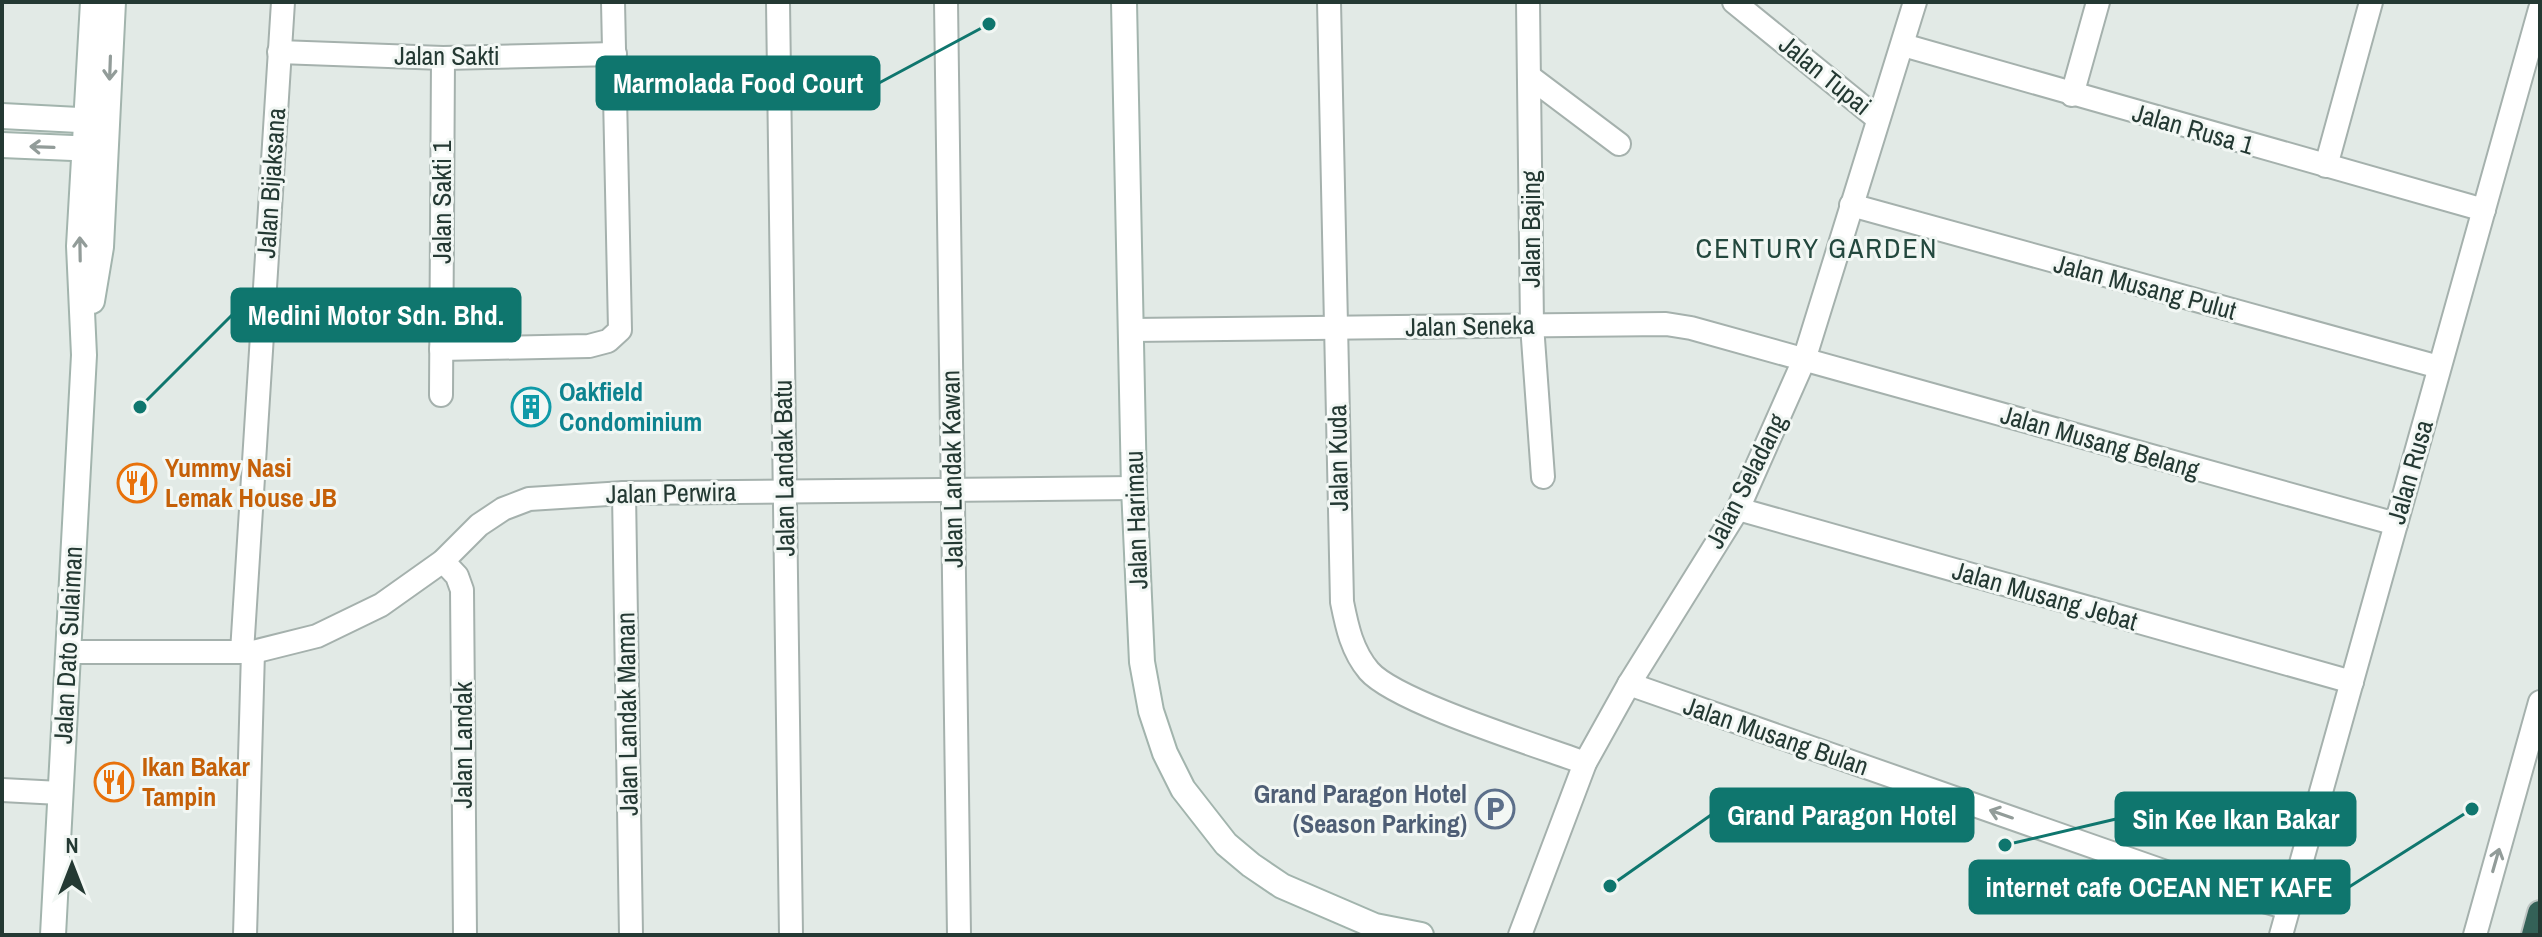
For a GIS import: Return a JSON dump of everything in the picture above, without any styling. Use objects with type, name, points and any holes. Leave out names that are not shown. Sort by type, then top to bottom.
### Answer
[{"type":"highway","points":[[2534,935],[2540,913]]},
{"type":"street","name":"Jalan Dato Sulaiman","points":[[93,2],[96,120]]},
{"type":"street","name":"Jalan Dato Sulaiman","points":[[53,935],[84,355],[79,246],[113,2]]},
{"type":"street","name":"Jalan Bijaksana","points":[[247,652],[283,2]]},
{"type":"street","points":[[441,349],[589,346],[608,341],[620,330],[613,2]]},
{"type":"street","name":"Jalan Landak Batu","points":[[778,2],[791,935]]},
{"type":"street","name":"Jalan Landak Kawan","points":[[946,2],[959,935]]},
{"type":"street","name":"Jalan Harimau","points":[[1124,2],[1134,488],[1142,662],[1151,711],[1165,753],[1183,789],[1226,844],[1282,886],[1395,932]]},
{"type":"street","name":"Jalan Kuda","points":[[1329,2],[1342,602],[1355,651],[1370,673],[1400,694],[1585,763]]},
{"type":"street","name":"Jalan Bajing","points":[[1528,2],[1532,325],[1543,477]]},
{"type":"street","name":"Jalan Tupai","points":[[1734,2],[1878,119]]},
{"type":"street","name":"Jalan Seladang","points":[[1520,935],[1585,763],[1629,684],[1738,509],[1804,360],[1915,2]]},
{"type":"street","points":[[2072,95],[2098,2]]},
{"type":"street","points":[[2326,166],[2364,4]]},
{"type":"street","name":"Jalan Rusa","points":[[2281,935],[2540,9]]},
{"type":"street","name":"Jalan Rusa 1","points":[[1903,45],[2484,210]]},
{"type":"street","name":"Jalan Sakti","points":[[279,52],[443,58],[615,54]]},
{"type":"street","name":"Jalan Sakti 1","points":[[441,395],[443,58]]},
{"type":"street","points":[[1530,77],[1619,144]]},
{"type":"street","points":[[2,116],[96,120]]},
{"type":"street","points":[[2,145],[94,149]]},
{"type":"street","name":"Jalan Musang Pulut","points":[[1851,205],[2439,367]]},
{"type":"street","name":"Jalan Seneka","points":[[1131,330],[1666,324],[1804,360]]},
{"type":"street","name":"Jalan Musang Belang","points":[[1804,360],[2396,524]]},
{"type":"street","name":"Jalan Perwira","points":[[68,652],[247,652],[317,636],[369,612],[443,561],[479,525],[503,509],[529,499],[624,493],[1134,488]]},
{"type":"street","name":"Jalan Landak Maman","points":[[624,493],[631,935]]},
{"type":"street","name":"Jalan Musang Jebat","points":[[1738,509],[2352,682]]},
{"type":"street","name":"Jalan Landak","points":[[443,561],[457,576],[462,590],[465,935]]},
{"type":"street","points":[[245,935],[247,652]]},
{"type":"street","name":"Jalan Musang Bulan","points":[[1629,684],[2180,877],[2288,908]]},
{"type":"street","points":[[2475,935],[2540,702]]},
{"type":"street","points":[[2,790],[60,793]]},
{"type":"place","name":"Marmolada Food Court","points":[[989,24]]},
{"type":"place","name":"Medini Motor Sdn. Bhd.","points":[[140,407]]},
{"type":"place","name":"Oakfield Condominium","points":[[531,407]]},
{"type":"place","name":"Yummy Nasi Lemak House JB","points":[[137,483]]},
{"type":"place","name":"Ikan Bakar Tampin","points":[[114,782]]},
{"type":"place","name":"Grand Paragon Hotel (Season Parking)","points":[[1495,809]]},
{"type":"place","name":"internet cafe OCEAN NET KAFE","points":[[2472,809]]},
{"type":"place","name":"Sin Kee Ikan Bakar","points":[[2005,845]]},
{"type":"place","name":"Grand Paragon Hotel","points":[[1610,886]]},
{"type":"district","name":"CENTURY GARDEN","points":[[1817,248]]}]
